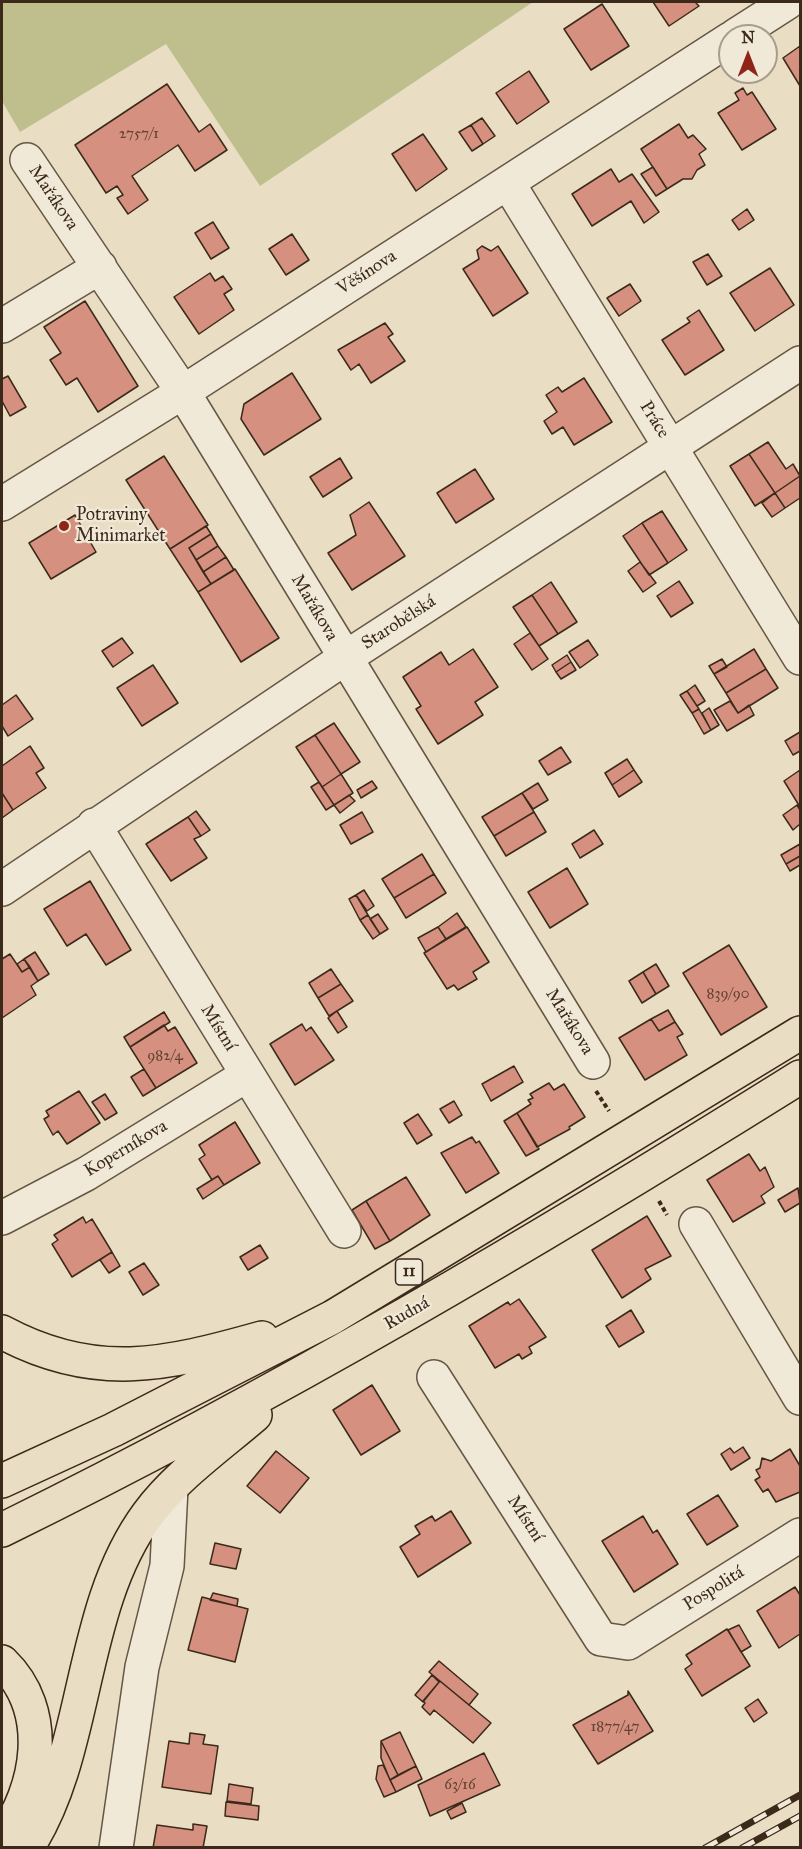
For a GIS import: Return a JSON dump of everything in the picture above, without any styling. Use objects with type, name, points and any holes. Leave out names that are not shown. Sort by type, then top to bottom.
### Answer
[{"type":"highway","name":"Rudná","points":[[2,1481],[113,1430],[333,1317],[801,1033]]},
{"type":"highway","name":"Rudná","points":[[2,1530],[127,1468],[300,1376],[641,1177],[801,1077]]},
{"type":"highway","points":[[2,1332],[27,1344],[67,1357],[105,1363],[148,1365],[197,1356],[333,1317]]},
{"type":"highway","points":[[27,1848],[41,1823],[60,1773],[104,1601],[133,1538],[148,1514],[171,1488],[300,1376]]},
{"type":"highway","points":[[2,1662],[18,1682],[28,1702],[36,1742],[31,1781],[21,1806],[2,1839]]},
{"type":"street","points":[[754,24],[788,2]]},
{"type":"street","name":"Věšínova","points":[[2,504],[183,392],[718,47]]},
{"type":"street","name":"Mařákova","points":[[27,160],[183,392],[593,1062]]},
{"type":"street","name":"Práce","points":[[508,183],[801,658]]},
{"type":"street","points":[[2,326],[100,267]]},
{"type":"street","name":"Starobělská","points":[[2,889],[345,658],[801,363]]},
{"type":"street","name":"Místní","points":[[94,825],[344,1231]]},
{"type":"street","name":"Koperníkova","points":[[2,1218],[86,1174],[247,1075]]},
{"type":"street","points":[[696,1224],[801,1398]]},
{"type":"street","name":"Místní","points":[[434,1377],[601,1639],[628,1643]]},
{"type":"street","points":[[116,1848],[142,1667],[167,1566],[171,1488]]},
{"type":"street","name":"Pospolitá","points":[[628,1643],[801,1535]]},
{"type":"green space","points":[[2,2],[533,2],[260,186],[166,44],[20,132],[2,101]]},
{"type":"building","points":[[653,2],[695,2],[699,6],[669,26]]},
{"type":"building","points":[[602,4],[629,46],[591,70],[564,29]]},
{"type":"building","points":[[800,46],[800,86],[783,58]]},
{"type":"building","points":[[529,71],[549,102],[517,124],[496,93]]},
{"type":"building","points":[[167,84],[199,132],[210,124],[227,150],[195,171],[178,145],[132,176],[148,200],[128,214],[117,198],[123,195],[117,186],[106,193],[75,145]]},
{"type":"building","points":[[743,88],[747,95],[752,92],[776,129],[742,150],[718,113],[739,100],[735,93]]},
{"type":"building","points":[[482,118],[495,136],[483,144],[471,125]]},
{"type":"building","points":[[679,124],[688,138],[693,135],[706,149],[699,154],[705,165],[697,170],[692,179],[683,179],[667,189],[641,149]]},
{"type":"building","points":[[471,125],[483,144],[472,151],[459,132]]},
{"type":"building","points":[[423,134],[447,169],[416,191],[392,154]]},
{"type":"building","points":[[653,167],[667,189],[656,196],[641,174]]},
{"type":"building","points":[[611,169],[619,182],[632,174],[659,212],[644,223],[631,201],[592,226],[572,194]]},
{"type":"building","points":[[747,209],[754,220],[739,230],[732,220]]},
{"type":"building","points":[[213,222],[229,248],[211,259],[195,233]]},
{"type":"building","points":[[292,234],[309,260],[286,275],[269,249]]},
{"type":"building","points":[[482,246],[491,251],[498,246],[528,293],[493,316],[463,269],[479,259],[477,250]]},
{"type":"building","points":[[708,254],[722,276],[707,285],[693,262]]},
{"type":"building","points":[[770,268],[794,305],[755,331],[730,293]]},
{"type":"building","points":[[210,273],[215,281],[223,276],[232,289],[224,294],[234,310],[199,334],[174,297]]},
{"type":"building","points":[[630,284],[641,301],[619,316],[607,298]]},
{"type":"building","points":[[85,301],[138,386],[98,412],[77,378],[66,385],[50,360],[61,353],[44,327]]},
{"type":"building","points":[[699,310],[724,350],[685,375],[662,340],[690,322],[687,318]]},
{"type":"building","points":[[385,323],[393,334],[388,337],[405,361],[371,383],[359,364],[351,370],[338,350]]},
{"type":"building","points":[[292,373],[321,419],[264,455],[241,419],[244,404]]},
{"type":"building","points":[[8,376],[26,407],[10,416],[2,401],[2,379]]},
{"type":"building","points":[[584,378],[612,422],[574,445],[563,427],[552,434],[544,421],[557,412],[546,395],[558,387],[562,392]]},
{"type":"building","points":[[768,442],[786,469],[793,464],[800,476],[775,493],[749,454]]},
{"type":"building","points":[[749,454],[775,493],[755,506],[730,466]]},
{"type":"building","points":[[164,456],[208,525],[170,549],[126,480]]},
{"type":"building","points":[[340,458],[352,478],[323,497],[310,477]]},
{"type":"building","points":[[475,469],[494,499],[456,523],[437,493]]},
{"type":"building","points":[[800,476],[800,498],[785,508],[775,493]]},
{"type":"building","points":[[775,493],[785,508],[772,517],[762,503]]},
{"type":"building","points":[[369,502],[405,556],[352,590],[328,553],[356,535],[350,515]]},
{"type":"building","points":[[662,511],[687,550],[668,563],[642,523]]},
{"type":"building","points":[[75,515],[96,552],[51,579],[29,543]]},
{"type":"building","points":[[642,523],[668,563],[649,575],[623,536]]},
{"type":"building","points":[[206,526],[211,534],[189,548],[211,584],[198,592],[170,549]]},
{"type":"building","points":[[211,534],[218,546],[196,560],[189,548]]},
{"type":"building","points":[[218,546],[226,557],[203,572],[196,560]]},
{"type":"building","points":[[226,557],[234,570],[211,584],[203,572]]},
{"type":"building","points":[[640,562],[656,583],[643,592],[628,571]]},
{"type":"building","points":[[235,569],[279,638],[241,662],[198,592]]},
{"type":"building","points":[[679,581],[693,603],[671,617],[657,596]]},
{"type":"building","points":[[551,582],[577,622],[558,634],[532,595]]},
{"type":"building","points":[[532,595],[558,634],[539,646],[513,607]]},
{"type":"building","points":[[530,633],[548,659],[532,670],[514,644]]},
{"type":"building","points":[[122,638],[133,653],[113,667],[102,651]]},
{"type":"building","points":[[588,640],[598,655],[580,668],[569,652]]},
{"type":"building","points":[[473,649],[498,687],[475,702],[483,715],[438,744],[416,709],[421,706],[403,677],[441,652],[449,665]]},
{"type":"building","points":[[754,649],[766,669],[726,693],[714,674]]},
{"type":"building","points":[[567,655],[571,662],[556,672],[552,665]]},
{"type":"building","points":[[722,659],[727,667],[714,674],[709,666]]},
{"type":"building","points":[[571,662],[576,670],[561,679],[556,672]]},
{"type":"building","points":[[153,665],[178,703],[142,726],[117,688]]},
{"type":"building","points":[[766,669],[778,688],[738,713],[726,693]]},
{"type":"building","points":[[695,685],[705,701],[697,706],[687,691]]},
{"type":"building","points":[[687,691],[699,709],[692,713],[680,695]]},
{"type":"building","points":[[16,695],[33,719],[8,736],[2,726],[2,705]]},
{"type":"building","points":[[730,701],[738,713],[749,705],[754,715],[727,731],[714,710]]},
{"type":"building","points":[[709,708],[719,725],[711,730],[702,713]]},
{"type":"building","points":[[699,709],[711,730],[704,734],[692,713]]},
{"type":"building","points":[[334,723],[360,762],[341,774],[315,735]]},
{"type":"building","points":[[800,732],[800,751],[793,755],[785,741]]},
{"type":"building","points":[[315,735],[341,774],[322,787],[296,747]]},
{"type":"building","points":[[30,746],[44,768],[36,773],[46,788],[13,810],[2,793],[2,766]]},
{"type":"building","points":[[561,747],[571,762],[548,775],[539,761]]},
{"type":"building","points":[[627,759],[634,770],[612,785],[605,773]]},
{"type":"building","points":[[634,770],[642,782],[619,797],[612,785]]},
{"type":"building","points":[[800,770],[800,807],[784,781]]},
{"type":"building","points":[[341,774],[353,793],[334,805],[322,787]]},
{"type":"building","points":[[372,781],[377,788],[361,798],[357,790]]},
{"type":"building","points":[[319,782],[334,805],[326,810],[311,787]]},
{"type":"building","points":[[538,783],[548,800],[533,809],[522,793]]},
{"type":"building","points":[[2,793],[13,810],[2,818]]},
{"type":"building","points":[[522,793],[534,812],[494,836],[482,817]]},
{"type":"building","points":[[349,795],[355,801],[340,813],[334,805]]},
{"type":"building","points":[[797,805],[800,810],[800,824],[793,830],[783,815]]},
{"type":"building","points":[[196,811],[210,830],[201,836],[188,817]]},
{"type":"building","points":[[362,812],[373,832],[351,844],[340,825]]},
{"type":"building","points":[[534,812],[546,832],[506,856],[494,836]]},
{"type":"building","points":[[188,817],[201,836],[194,839],[207,858],[171,881],[146,844]]},
{"type":"building","points":[[594,830],[603,844],[580,858],[572,844]]},
{"type":"building","points":[[800,844],[800,856],[786,864],[781,855]]},
{"type":"building","points":[[422,854],[434,874],[394,898],[382,879]]},
{"type":"building","points":[[800,856],[800,865],[790,871],[786,864]]},
{"type":"building","points":[[567,868],[588,904],[550,928],[528,892]]},
{"type":"building","points":[[434,874],[446,893],[406,918],[394,898]]},
{"type":"building","points":[[90,881],[131,950],[106,965],[86,934],[67,946],[44,909]]},
{"type":"building","points":[[364,890],[374,906],[367,911],[356,895]]},
{"type":"building","points":[[356,895],[368,915],[360,920],[349,899]]},
{"type":"building","points":[[457,913],[466,927],[446,939],[438,927]]},
{"type":"building","points":[[378,914],[388,929],[380,934],[370,919]]},
{"type":"building","points":[[368,915],[380,934],[373,939],[360,920]]},
{"type":"building","points":[[438,927],[446,939],[426,952],[418,938]]},
{"type":"building","points":[[467,927],[489,962],[473,972],[477,979],[458,990],[454,985],[447,989],[424,953]]},
{"type":"building","points":[[729,945],[767,1007],[721,1035],[683,973]]},
{"type":"building","points":[[35,952],[49,974],[38,981],[24,959]]},
{"type":"building","points":[[10,954],[22,972],[30,967],[38,981],[31,986],[36,995],[2,1018],[2,959]]},
{"type":"building","points":[[24,959],[30,967],[22,972],[17,964]]},
{"type":"building","points":[[656,964],[669,986],[656,994],[643,972]]},
{"type":"building","points":[[331,969],[341,984],[318,998],[309,983]]},
{"type":"building","points":[[643,972],[656,994],[642,1003],[629,981]]},
{"type":"building","points":[[341,984],[353,1001],[329,1016],[318,998]]},
{"type":"building","points":[[668,1010],[675,1022],[659,1031],[651,1019]]},
{"type":"building","points":[[337,1011],[347,1027],[338,1033],[328,1018]]},
{"type":"building","points":[[164,1012],[170,1022],[130,1047],[124,1037]]},
{"type":"building","points":[[651,1019],[659,1031],[675,1022],[683,1034],[677,1037],[687,1055],[645,1080],[619,1038]]},
{"type":"building","points":[[302,1024],[306,1031],[311,1027],[334,1060],[295,1085],[270,1044]]},
{"type":"building","points":[[164,1025],[168,1031],[175,1027],[197,1063],[156,1088],[130,1047]]},
{"type":"building","points":[[514,1066],[523,1082],[491,1101],[482,1084]]},
{"type":"building","points":[[144,1069],[156,1088],[143,1096],[131,1077]]},
{"type":"building","points":[[549,1083],[554,1090],[564,1084],[585,1117],[569,1127],[570,1129],[537,1147],[517,1113],[531,1104],[528,1100],[533,1098],[530,1094]]},
{"type":"building","points":[[79,1091],[100,1123],[67,1144],[58,1131],[53,1135],[44,1119],[49,1116],[46,1111]]},
{"type":"building","points":[[105,1094],[117,1113],[105,1120],[92,1102]]},
{"type":"building","points":[[454,1101],[462,1115],[449,1123],[440,1109]]},
{"type":"building","points":[[517,1113],[539,1149],[526,1156],[504,1121]]},
{"type":"building","points":[[418,1114],[432,1135],[417,1144],[404,1123]]},
{"type":"building","points":[[235,1122],[260,1163],[224,1185],[218,1176],[212,1180],[199,1159],[205,1155],[199,1145]]},
{"type":"building","points":[[472,1137],[476,1143],[479,1141],[499,1173],[466,1193],[441,1153]]},
{"type":"building","points":[[749,1154],[760,1171],[765,1167],[774,1187],[761,1196],[765,1203],[733,1222],[707,1180]]},
{"type":"building","points":[[218,1176],[224,1185],[203,1199],[197,1189]]},
{"type":"building","points":[[406,1177],[430,1215],[390,1241],[366,1201]]},
{"type":"building","points":[[798,1188],[800,1203],[785,1212],[778,1200]]},
{"type":"building","points":[[366,1201],[390,1241],[375,1249],[352,1210]]},
{"type":"building","points":[[647,1216],[671,1256],[645,1269],[651,1279],[622,1298],[592,1250]]},
{"type":"building","points":[[83,1217],[86,1223],[92,1219],[112,1252],[72,1277],[52,1244],[58,1240],[54,1235]]},
{"type":"building","points":[[260,1245],[268,1258],[248,1270],[240,1257]]},
{"type":"building","points":[[112,1252],[120,1266],[109,1273],[100,1260]]},
{"type":"building","points":[[144,1263],[159,1285],[143,1295],[129,1272]]},
{"type":"building","points":[[519,1299],[546,1337],[529,1347],[532,1353],[522,1359],[519,1354],[495,1368],[469,1326],[508,1302],[510,1305]]},
{"type":"building","points":[[631,1310],[644,1332],[619,1347],[606,1326]]},
{"type":"building","points":[[372,1385],[400,1431],[361,1455],[333,1410]]},
{"type":"building","points":[[743,1447],[750,1458],[731,1470],[721,1454],[730,1448],[734,1453]]},
{"type":"building","points":[[790,1449],[800,1466],[800,1492],[776,1502],[768,1489],[763,1492],[755,1480],[760,1477],[756,1470],[760,1468],[762,1458],[771,1461]]},
{"type":"building","points":[[276,1451],[309,1478],[280,1513],[247,1486]]},
{"type":"building","points":[[718,1495],[738,1526],[707,1545],[687,1514]]},
{"type":"building","points":[[451,1511],[471,1543],[418,1577],[400,1547],[420,1534],[415,1526],[432,1516],[435,1521]]},
{"type":"building","points":[[643,1516],[653,1533],[657,1530],[678,1564],[634,1592],[602,1541]]},
{"type":"building","points":[[215,1543],[241,1549],[236,1569],[210,1564]]},
{"type":"building","points":[[795,1587],[800,1595],[800,1634],[779,1648],[757,1611]]},
{"type":"building","points":[[213,1593],[238,1599],[237,1606],[210,1600]]},
{"type":"building","points":[[202,1597],[248,1609],[235,1662],[188,1650]]},
{"type":"building","points":[[739,1625],[751,1646],[741,1652],[728,1630]]},
{"type":"building","points":[[727,1629],[750,1666],[702,1696],[685,1669],[692,1664],[686,1655]]},
{"type":"building","points":[[439,1661],[478,1694],[469,1705],[429,1672]]},
{"type":"building","points":[[432,1675],[439,1682],[423,1702],[415,1695]]},
{"type":"building","points":[[440,1681],[491,1723],[473,1743],[434,1710],[430,1715],[422,1707],[425,1703],[423,1701]]},
{"type":"building","points":[[628,1691],[653,1731],[598,1764],[573,1725],[628,1695]]},
{"type":"building","points":[[758,1699],[767,1713],[754,1722],[745,1708]]},
{"type":"building","points":[[400,1732],[416,1766],[398,1775],[381,1741]]},
{"type":"building","points":[[190,1733],[205,1735],[203,1744],[218,1746],[211,1794],[162,1787],[169,1741],[189,1744]]},
{"type":"building","points":[[381,1741],[398,1775],[390,1780],[381,1758]]},
{"type":"building","points":[[484,1753],[500,1785],[430,1816],[418,1785]]},
{"type":"building","points":[[383,1765],[396,1792],[384,1797],[376,1779],[378,1766]]},
{"type":"building","points":[[416,1766],[422,1779],[396,1792],[390,1780]]},
{"type":"building","points":[[229,1784],[253,1788],[251,1804],[227,1801]]},
{"type":"building","points":[[226,1802],[259,1806],[258,1820],[225,1816]]},
{"type":"building","points":[[462,1803],[466,1812],[451,1819],[447,1811]]},
{"type":"building","points":[[193,1824],[207,1826],[203,1848],[153,1848],[157,1825],[193,1830]]},
{"type":"railway","points":[[705,1848],[800,1795]]},
{"type":"railway","points":[[742,1848],[800,1816]]},
{"type":"place","name":"Potraviny Minimarket","points":[[64,526]]}]
